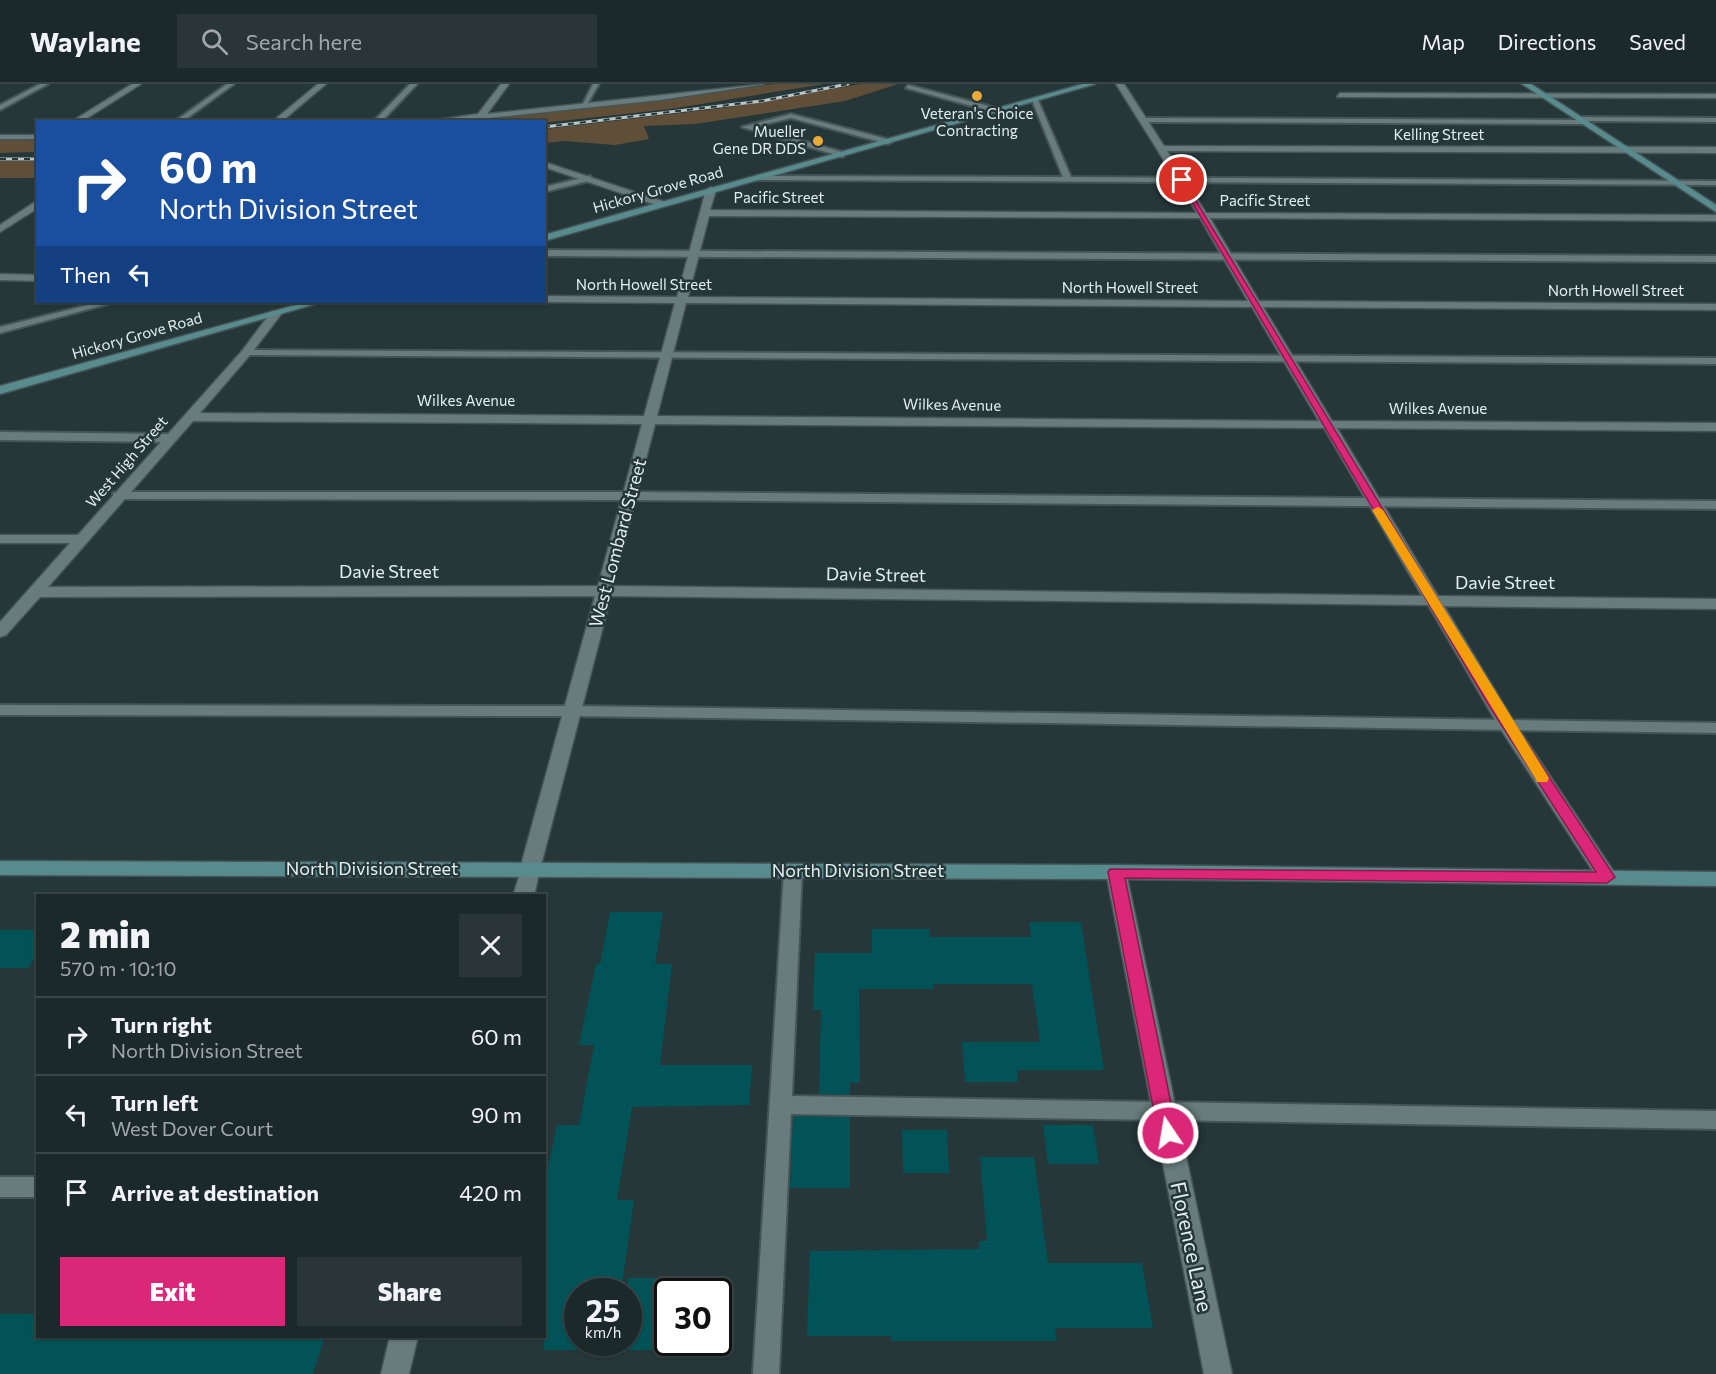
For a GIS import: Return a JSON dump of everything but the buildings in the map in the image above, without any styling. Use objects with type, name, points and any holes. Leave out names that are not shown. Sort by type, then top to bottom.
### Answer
[{"type":"main road","name":"Hickory Grove Road","points":[[546,237],[1091,84]]},
{"type":"main road","points":[[1526,84],[1716,208]]},
{"type":"main road","name":"Hickory Grove Road","points":[[0,390],[276,313],[297,304]]},
{"type":"main road","name":"North Division Street","points":[[0,868],[1116,872],[1716,879]]},
{"type":"street","points":[[78,120],[137,84]]},
{"type":"street","points":[[278,120],[322,84]]},
{"type":"street","points":[[480,117],[505,84]]},
{"type":"street","points":[[682,95],[686,84]]},
{"type":"street","points":[[449,120],[682,95],[761,84]]},
{"type":"street","points":[[1120,84],[1163,148],[1432,602],[1507,724],[1607,877]]},
{"type":"street","points":[[1340,95],[1716,96]]},
{"type":"street","points":[[0,137],[36,136]]},
{"type":"street","name":"Kelling Street","points":[[1163,148],[1716,150]]},
{"type":"street","points":[[546,165],[662,204]]},
{"type":"street","name":"West Lombard Street","points":[[524,894],[711,190]]},
{"type":"street","points":[[0,228],[36,204]]},
{"type":"street","name":"Pacific Street","points":[[706,213],[1716,218]]},
{"type":"street","points":[[0,277],[36,279]]},
{"type":"street","name":"North Howell Street","points":[[546,299],[1716,307]]},
{"type":"street","name":"West High Street","points":[[0,632],[246,353],[276,313]]},
{"type":"street","name":"Wilkes Avenue","points":[[188,417],[651,418],[1716,427]]},
{"type":"street","points":[[0,539],[81,539]]},
{"type":"street","name":"Davie Street","points":[[35,592],[605,591],[1716,604]]},
{"type":"street","name":"Florence Lane","points":[[1116,872],[1218,1374]]},
{"type":"street","points":[[395,1374],[404,1338]]},
{"type":"lane","points":[[0,108],[45,84]]},
{"type":"lane","points":[[180,120],[231,84]]},
{"type":"lane","points":[[378,120],[414,84]]},
{"type":"lane","points":[[583,106],[596,84]]},
{"type":"lane","points":[[908,87],[997,111]]},
{"type":"lane","points":[[1035,100],[1068,179]]},
{"type":"lane","points":[[843,154],[746,127],[791,116],[888,142]]},
{"type":"lane","points":[[1145,120],[1716,120]]},
{"type":"lane","points":[[819,148],[862,135]]},
{"type":"lane","points":[[546,189],[590,178]]},
{"type":"lane","points":[[758,178],[1716,183]]},
{"type":"lane","points":[[546,253],[696,252],[1716,260]]},
{"type":"lane","points":[[0,330],[106,303]]},
{"type":"lane","points":[[246,353],[1716,361]]},
{"type":"lane","points":[[0,436],[169,438]]},
{"type":"lane","points":[[118,496],[631,496],[1716,505]]},
{"type":"lane","points":[[0,710],[572,711],[1716,728]]},
{"type":"lane","points":[[766,1374],[793,871]]},
{"type":"lane","points":[[780,1105],[1716,1120]]},
{"type":"lane","points":[[0,1187],[36,1187]]},
{"type":"shaded area","points":[[774,84],[824,84],[670,109],[551,122],[546,122],[546,120],[470,120],[673,98]]},
{"type":"shaded area","points":[[860,84],[898,84],[845,101],[695,124],[644,126],[649,139],[615,145],[564,141],[546,143],[546,129],[731,107]]},
{"type":"shaded area","points":[[0,139],[36,139],[36,152],[0,153]]},
{"type":"shaded area","points":[[0,161],[36,161],[36,178],[0,178]]},
{"type":"railway","points":[[546,127],[762,101],[848,84]]},
{"type":"railway","points":[[0,159],[36,159]]},
{"type":"slow traffic","points":[[1378,510],[1432,602],[1542,778]]},
{"type":"place","name":"Veteran's Choice Contracting","points":[[977,96]]},
{"type":"place","name":"Mueller Gene DR DDS","points":[[818,141]]},
{"type":"route","points":[[1168,1133],[1116,872],[1607,877],[1494,704],[1182,180]]}]
